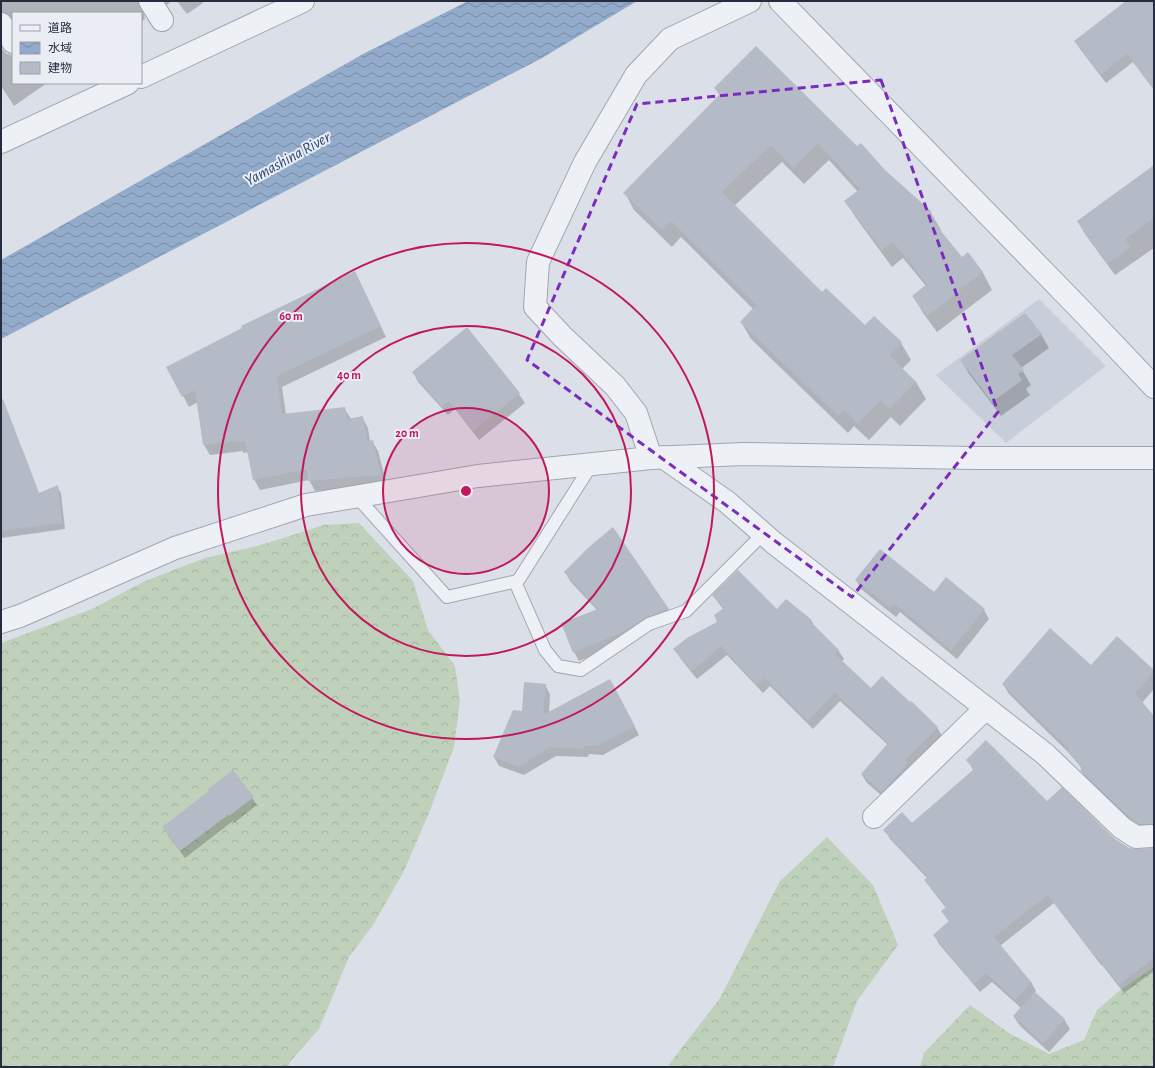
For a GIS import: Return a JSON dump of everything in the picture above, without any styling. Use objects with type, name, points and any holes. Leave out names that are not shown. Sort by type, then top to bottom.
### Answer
[{"type":"street","points":[[150,1],[162,20]]},
{"type":"street","points":[[142,77],[303,1]]},
{"type":"street","points":[[750,1],[670,39],[636,75],[585,162],[538,262],[536,307],[562,336],[615,386],[636,413],[657,457],[727,502],[763,534],[1045,754],[1122,828],[1136,838],[1153,836]]},
{"type":"street","points":[[780,1],[1077,305],[1154,387]]},
{"type":"street","points":[[1,24],[12,40]]},
{"type":"street","points":[[1,142],[126,84]]},
{"type":"street","points":[[1,622],[20,616],[174,548],[306,505],[478,476],[657,457],[743,454],[974,458],[1154,458]]},
{"type":"street","points":[[874,817],[986,708]]},
{"type":"lane","points":[[592,464],[516,584],[545,650],[558,666],[581,670],[649,624],[686,611],[763,534]]},
{"type":"lane","points":[[356,496],[447,598],[517,582]]},
{"type":"highlighted area","points":[[881,80],[998,412],[852,597],[527,360],[637,104]]},
{"type":"shaded area","points":[[1039,299],[1106,366],[1006,443],[936,375]]},
{"type":"green space","points":[[359,523],[413,581],[428,630],[455,666],[460,701],[454,747],[429,813],[403,873],[373,925],[349,957],[319,1029],[290,1062],[288,1067],[1,1067],[1,643],[92,609],[145,581],[205,558],[261,545],[324,525]]},
{"type":"green space","points":[[827,837],[873,885],[898,945],[857,1001],[833,1067],[667,1067],[720,998],[780,881]]},
{"type":"green space","points":[[1154,967],[1154,1067],[920,1067],[924,1053],[970,1005],[1009,1033],[1049,1054],[1084,1040],[1097,1010],[1119,991]]},
{"type":"water","name":"Yamashina River","points":[[468,1],[637,1],[542,58],[1,339],[1,260],[363,54]]},
{"type":"building","points":[[1126,1],[1154,1],[1154,90],[1127,54],[1101,75],[1074,41]]},
{"type":"building","points":[[756,46],[857,146],[861,143],[885,170],[932,212],[928,215],[962,257],[968,252],[983,272],[927,316],[912,296],[927,284],[893,242],[882,250],[844,201],[860,189],[818,143],[794,168],[771,145],[722,192],[822,292],[826,288],[865,325],[874,316],[902,342],[889,355],[916,382],[890,409],[881,400],[858,424],[844,409],[838,416],[740,322],[756,305],[671,221],[662,230],[623,193],[720,94],[714,88]]},
{"type":"building","points":[[1154,165],[1154,218],[1125,239],[1131,247],[1107,264],[1077,221]]},
{"type":"building","points":[[355,271],[381,326],[277,376],[282,414],[345,407],[347,419],[363,416],[367,441],[373,440],[381,475],[308,481],[307,469],[253,480],[245,441],[203,445],[195,390],[182,397],[166,367],[242,328],[241,326]]},
{"type":"building","points":[[1025,313],[1042,334],[1012,355],[1024,370],[1018,374],[1022,380],[992,402],[960,360]]},
{"type":"building","points":[[467,327],[520,393],[473,431],[449,401],[442,407],[412,372]]},
{"type":"building","points":[[3,399],[39,493],[58,485],[62,523],[1,531],[1,400]]},
{"type":"building","points":[[613,527],[669,609],[647,617],[625,631],[573,653],[561,623],[598,609],[564,572],[589,547]]},
{"type":"building","points":[[880,549],[934,592],[946,577],[985,609],[951,650],[895,604],[890,608],[855,580]]},
{"type":"building","points":[[738,570],[777,609],[786,599],[812,620],[810,621],[839,650],[835,654],[871,688],[882,676],[938,727],[905,760],[908,763],[882,792],[861,774],[888,743],[835,693],[808,721],[765,678],[757,685],[721,646],[692,671],[673,649],[687,638],[717,622],[714,615],[724,608],[712,595]]},
{"type":"building","points":[[1050,628],[1091,665],[1117,636],[1154,670],[1154,673],[1135,693],[1154,716],[1154,824],[1139,824],[1130,818],[1080,770],[1082,768],[1068,752],[1070,750],[1002,684]]},
{"type":"building","points":[[610,679],[635,726],[597,746],[584,746],[583,749],[550,747],[519,767],[493,757],[513,710],[522,711],[524,682],[546,684],[543,715]]},
{"type":"building","points":[[986,740],[1047,801],[1062,787],[1115,839],[1129,848],[1154,848],[1154,958],[1119,985],[1096,956],[1095,957],[1048,895],[994,937],[1031,982],[1015,1000],[986,973],[974,984],[933,935],[949,921],[941,911],[946,907],[924,880],[928,877],[883,830],[902,812],[912,823],[974,769],[966,760]]},
{"type":"building","points":[[233,770],[254,797],[180,851],[162,827],[209,791],[208,789]]},
{"type":"building","points":[[1035,992],[1065,1019],[1043,1043],[1013,1016]]}]
